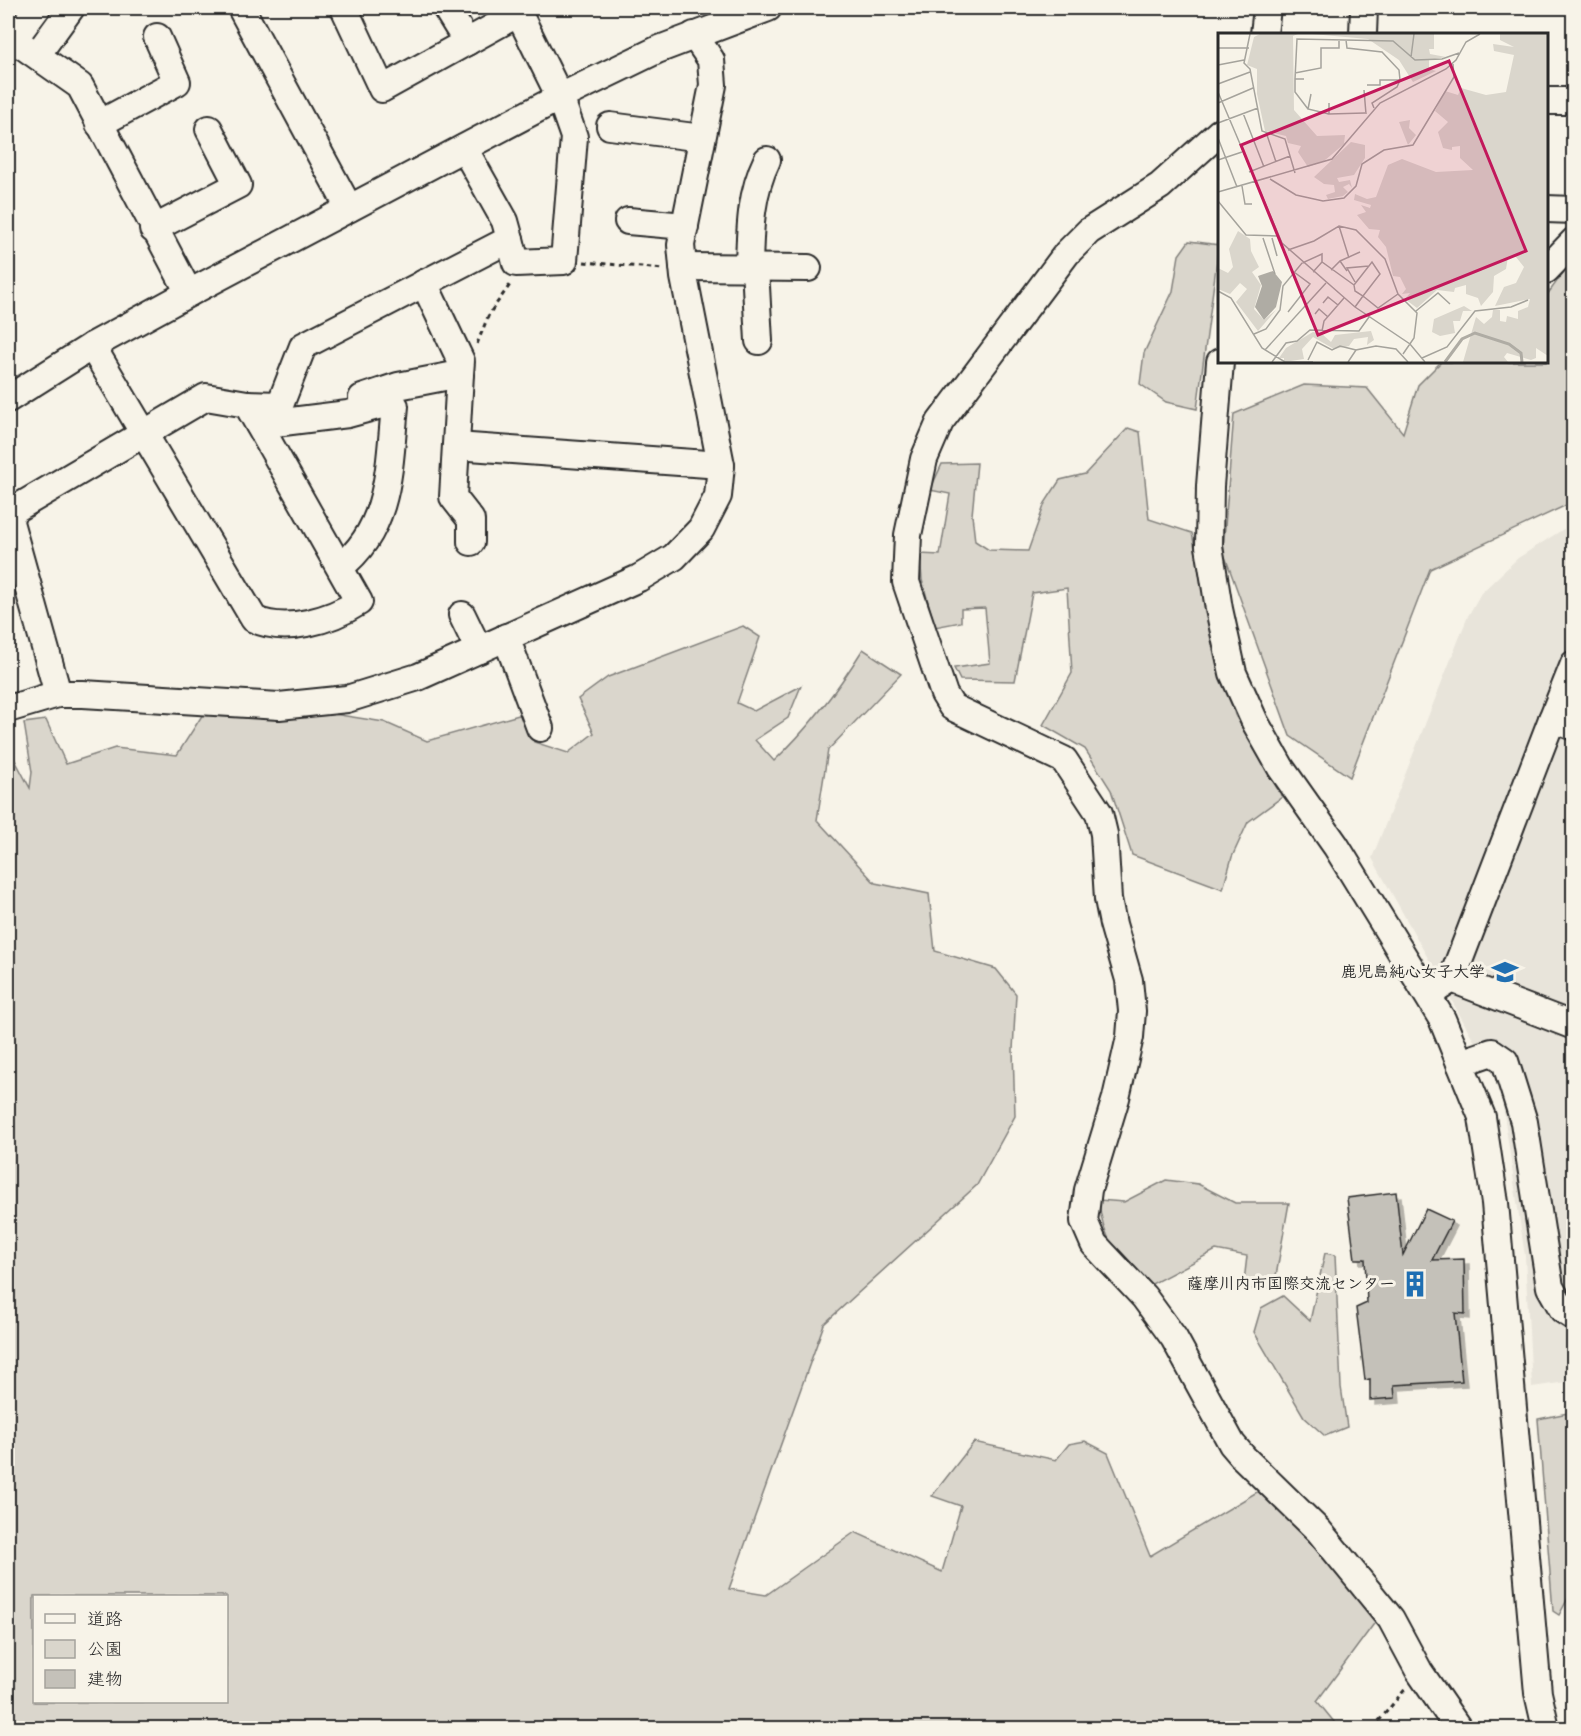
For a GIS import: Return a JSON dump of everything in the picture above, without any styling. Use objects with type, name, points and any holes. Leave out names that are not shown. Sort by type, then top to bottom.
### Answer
[{"type":"street","points":[[37,8],[10,43],[37,55],[80,86],[153,230],[189,293]]},
{"type":"street","points":[[37,55],[71,8]]},
{"type":"street","points":[[241,8],[349,208]]},
{"type":"street","points":[[279,405],[303,346],[424,283],[513,251],[564,261],[573,137],[560,97],[517,10],[467,42],[382,89],[344,8]]},
{"type":"street","points":[[446,8],[467,42]]},
{"type":"street","points":[[8,399],[92,346],[560,97],[694,35],[768,8]]},
{"type":"street","points":[[1264,33],[1267,8]]},
{"type":"street","points":[[1363,33],[1364,8]]},
{"type":"street","points":[[8,709],[58,694],[279,706],[348,699],[418,677],[639,578],[675,557],[701,529],[718,496],[721,465],[683,269],[681,245],[713,85],[711,60],[694,35]]},
{"type":"street","points":[[99,124],[177,82],[157,37]]},
{"type":"street","points":[[1548,101],[1574,101]]},
{"type":"street","points":[[610,126],[702,138]]},
{"type":"street","points":[[153,230],[238,185],[209,129]]},
{"type":"street","points":[[1218,134],[1160,186],[1089,231],[1067,253],[940,422],[924,459],[915,494],[908,535],[906,582],[944,694],[952,707],[1064,760],[1099,813],[1104,834],[1108,899],[1130,980],[1132,1011],[1130,1037],[1116,1098],[1085,1206],[1087,1231],[1094,1244],[1144,1297],[1174,1338],[1232,1444],[1326,1540],[1391,1619],[1419,1671],[1458,1728]]},
{"type":"street","points":[[464,148],[505,221],[513,251]]},
{"type":"street","points":[[759,341],[752,268],[750,214],[758,180],[767,160]]},
{"type":"street","points":[[1548,209],[1574,210]]},
{"type":"street","points":[[628,221],[685,226]]},
{"type":"street","points":[[1548,268],[1574,241]]},
{"type":"street","points":[[683,269],[808,268]]},
{"type":"street","points":[[424,283],[461,368],[453,497],[471,520],[471,542]]},
{"type":"street","points":[[92,346],[254,619],[265,624],[304,624],[346,610],[359,602],[253,414]]},
{"type":"street","points":[[1220,363],[1210,486],[1209,546],[1219,609],[1233,673],[1255,723],[1281,768],[1336,846],[1442,1019],[1482,1117],[1495,1203],[1538,1693],[1546,1728]]},
{"type":"street","points":[[253,414],[279,405],[318,405],[360,399],[461,368]]},
{"type":"street","points":[[58,694],[10,522],[12,511],[206,397],[253,414],[348,414],[385,404],[395,406],[387,493],[366,543],[340,567]]},
{"type":"street","points":[[456,446],[721,465]]},
{"type":"street","points":[[377,516],[392,520],[401,486]]},
{"type":"street","points":[[462,615],[479,650]]},
{"type":"street","points":[[506,637],[540,728]]},
{"type":"street","points":[[1427,996],[1452,979],[1563,723],[1574,664]]},
{"type":"street","points":[[1452,979],[1574,1026]]},
{"type":"street","points":[[1460,1063],[1492,1052],[1505,1061],[1524,1122],[1550,1287],[1563,1310],[1574,1317]]},
{"type":"path","points":[[461,368],[477,343],[489,314],[511,283],[513,251]]},
{"type":"path","points":[[564,261],[683,269]]},
{"type":"path","points":[[1373,1728],[1419,1671]]},
{"type":"shaded area","name":"鹿児島純心女子大学","points":[[1573,523],[1573,1381],[1532,1387],[1525,1256],[1500,1087],[1372,858],[1468,616],[1481,593],[1518,558]]},
{"type":"green space","points":[[1189,241],[1218,245],[1197,409],[1166,402],[1140,384],[1144,353],[1173,291],[1179,255]]},
{"type":"green space","points":[[1573,259],[1573,502],[1430,569],[1350,777],[1290,736],[1223,551],[1234,414],[1304,385],[1367,388],[1403,433],[1418,385],[1440,363],[1548,363],[1548,294]]},
{"type":"green space","points":[[1128,428],[1140,432],[1149,519],[1192,533],[1210,624],[1235,715],[1282,797],[1248,822],[1232,857],[1223,889],[1132,855],[1111,790],[1085,749],[1043,725],[1072,673],[1067,588],[1032,593],[1015,681],[960,680],[954,668],[990,663],[985,608],[961,609],[961,622],[935,627],[922,580],[920,554],[940,555],[950,494],[930,490],[942,464],[977,463],[972,515],[975,541],[989,550],[1028,551],[1045,503],[1060,480],[1085,474]]},
{"type":"green space","points":[[743,626],[760,637],[737,703],[754,711],[801,686],[788,718],[755,740],[774,761],[822,708],[863,649],[901,674],[828,750],[817,820],[875,883],[929,894],[935,951],[996,969],[1016,994],[1013,1050],[1015,1116],[977,1185],[824,1324],[729,1589],[766,1595],[855,1532],[942,1572],[961,1506],[932,1496],[974,1442],[1056,1460],[1069,1444],[1085,1441],[1108,1453],[1150,1556],[1262,1489],[1379,1617],[1317,1701],[1339,1728],[8,1728],[8,747],[30,788],[32,772],[24,723],[46,720],[66,764],[115,748],[177,755],[203,714],[327,713],[384,722],[427,741],[526,713],[534,742],[568,753],[594,733],[578,699],[608,677]]},
{"type":"green space","points":[[1166,1180],[1198,1184],[1235,1203],[1289,1203],[1274,1287],[1243,1290],[1247,1256],[1216,1250],[1150,1285],[1130,1269],[1108,1237],[1099,1200],[1124,1202]]},
{"type":"green space","points":[[1325,1253],[1335,1255],[1341,1387],[1347,1427],[1325,1436],[1304,1417],[1254,1332],[1261,1308],[1283,1296],[1310,1321]]},
{"type":"green space","points":[[1573,1412],[1573,1589],[1559,1615],[1553,1611],[1538,1419]]},
{"type":"building","name":"薩摩川内市国際交流センター","points":[[1396,1192],[1403,1255],[1426,1209],[1452,1221],[1432,1260],[1464,1259],[1465,1314],[1455,1313],[1462,1381],[1394,1385],[1395,1398],[1370,1400],[1370,1379],[1365,1380],[1356,1308],[1367,1303],[1365,1259],[1355,1259],[1347,1198]]},
{"type":"place","name":"鹿児島純心女子大学","points":[[1505,972]]},
{"type":"place","name":"薩摩川内市国際交流センター","points":[[1415,1284]]}]
